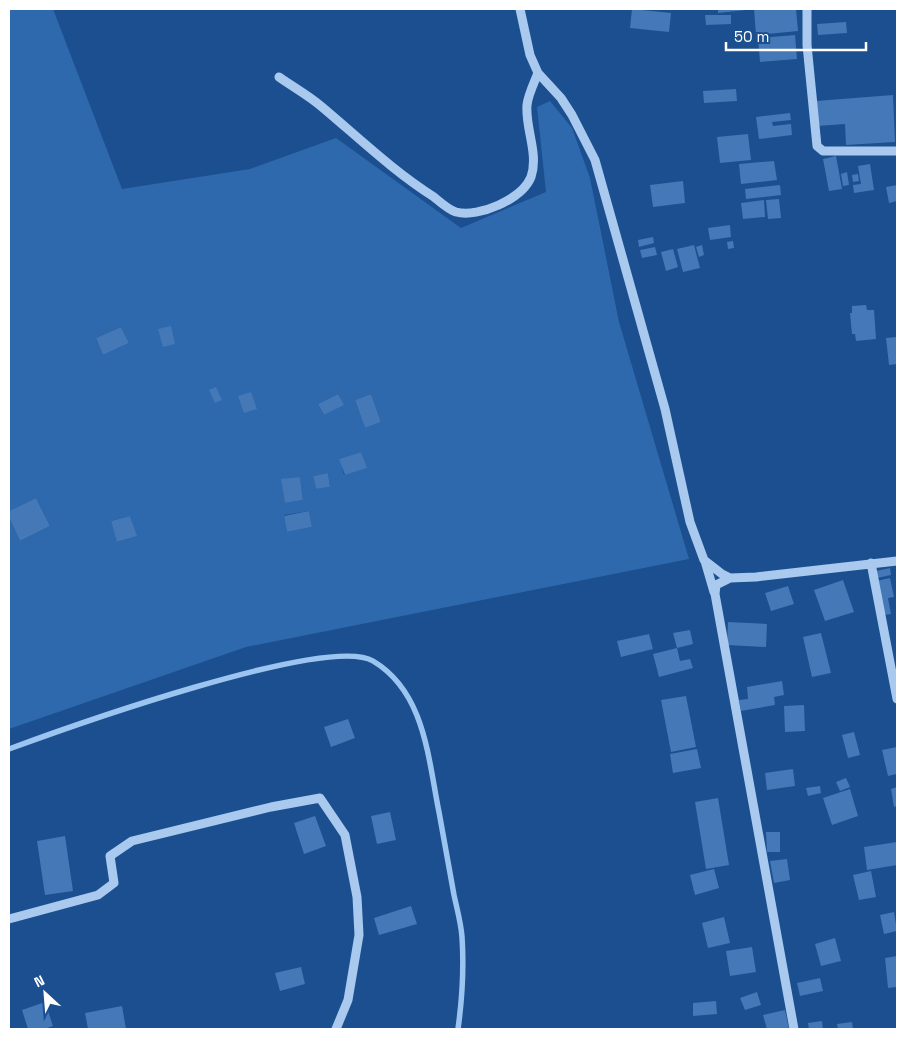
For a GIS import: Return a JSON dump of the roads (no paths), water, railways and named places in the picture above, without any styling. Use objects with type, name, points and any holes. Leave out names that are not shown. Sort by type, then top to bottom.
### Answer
[{"type":"street","points":[[520,9],[530,55],[538,73],[564,104],[581,130],[595,160],[665,409],[690,522],[715,594],[794,1029]]},
{"type":"street","points":[[807,9],[807,45],[817,146],[822,151],[897,150]]},
{"type":"street","points":[[279,76],[316,101],[394,170],[456,212],[477,211],[505,204],[524,189],[531,176],[533,157],[527,130],[527,104],[538,73]]},
{"type":"street","points":[[704,560],[730,578]]},
{"type":"street","points":[[715,594],[716,585],[730,578],[756,577],[897,561]]},
{"type":"street","points":[[871,563],[897,700]]},
{"type":"street","points":[[9,919],[98,895],[114,883],[110,856],[132,842],[271,807],[320,798],[345,836],[358,897],[358,935],[348,1000],[336,1029]]},
{"type":"waterway","points":[[9,749],[137,705],[253,671],[305,660],[347,656],[373,661],[390,674],[404,690],[414,708],[427,749],[461,932],[463,960],[458,1029]]}]
